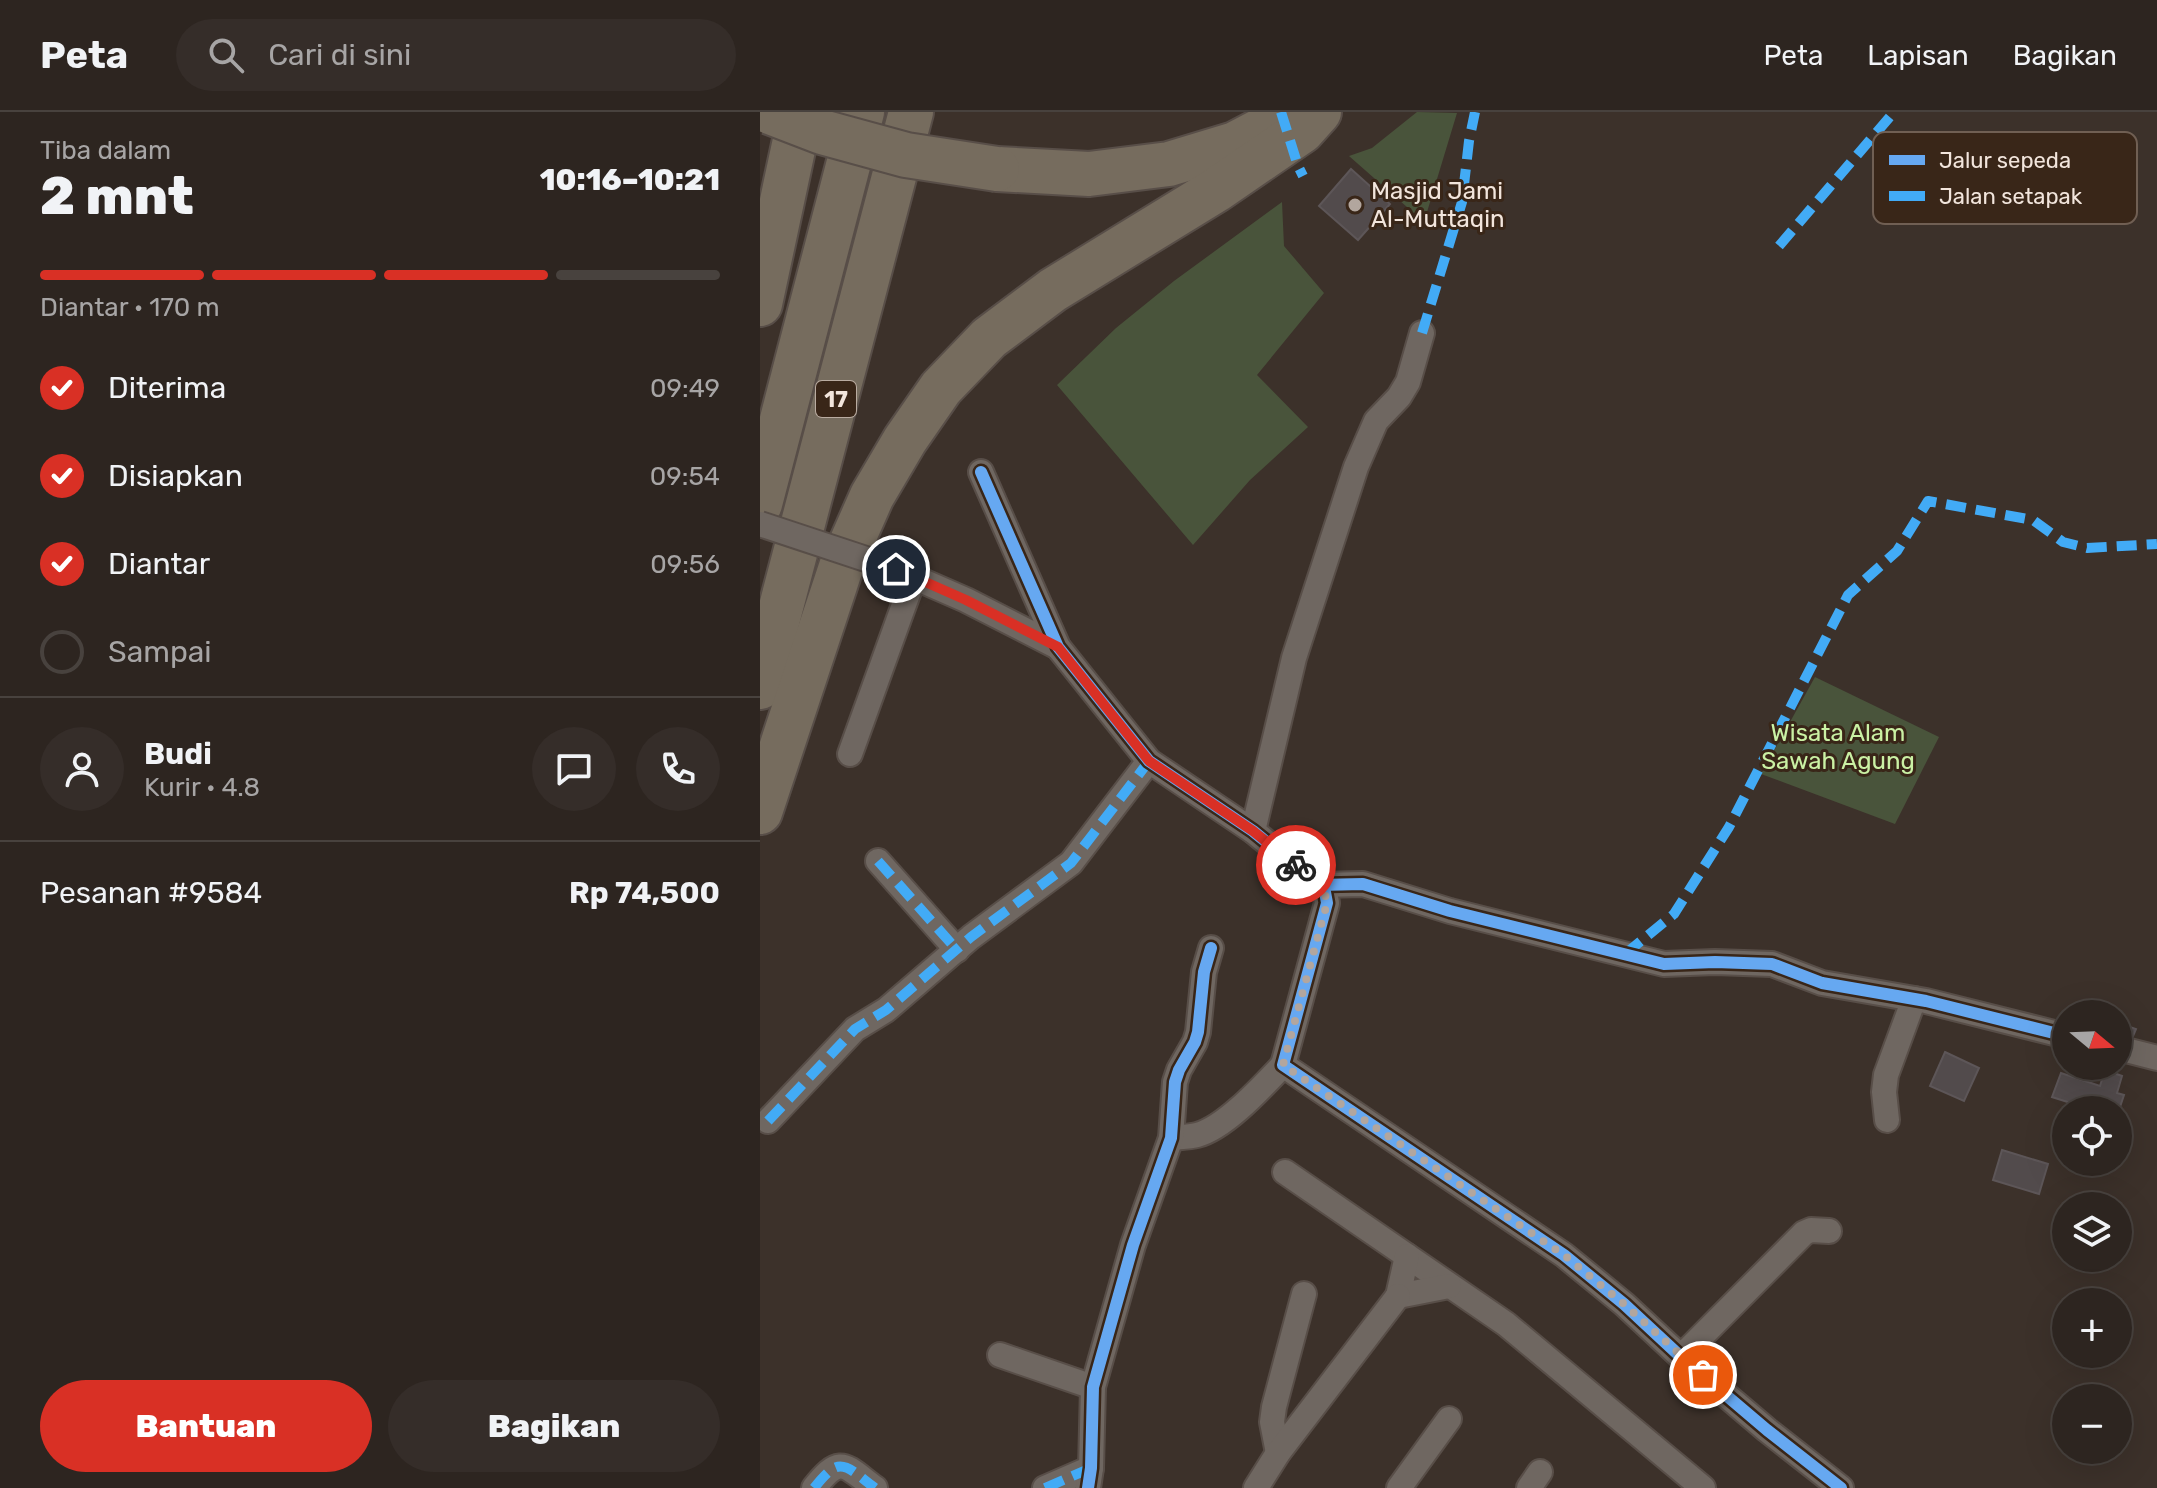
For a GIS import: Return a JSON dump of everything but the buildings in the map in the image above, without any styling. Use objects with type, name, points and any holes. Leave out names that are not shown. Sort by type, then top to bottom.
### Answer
[{"type":"highway","points":[[770,112],[822,132],[906,155],[998,155],[1088,146],[1163,136],[1235,112]]},
{"type":"highway","points":[[760,304],[801,112]]},
{"type":"highway","points":[[860,112],[998,155],[1089,174],[1169,164],[1235,144],[1296,112]]},
{"type":"highway","name":"17","points":[[760,504],[860,112]]},
{"type":"highway","name":"17","points":[[760,687],[911,112]]},
{"type":"highway","points":[[760,812],[842,564],[872,496],[941,388],[989,338],[1053,290],[1216,190],[1302,131],[1319,112]]},
{"type":"street","points":[[1253,831],[1294,658],[1356,467],[1376,421],[1399,397],[1408,382],[1422,333]]},
{"type":"street","points":[[981,472],[1058,647],[1149,761],[1253,831],[1325,892],[1327,903],[1283,1065],[1235,1113],[1196,1136],[1171,1138]]},
{"type":"street","points":[[760,524],[905,573],[1058,647]]},
{"type":"street","points":[[850,754],[905,573]]},
{"type":"street","points":[[768,1121],[855,1029],[886,1010],[957,950],[1071,863],[1149,761]]},
{"type":"street","points":[[878,861],[957,950]]},
{"type":"street","points":[[1319,885],[1363,884],[1450,911],[1664,964],[1772,964],[1822,983],[1914,999],[2052,1033]]},
{"type":"street","points":[[1045,1488],[1090,1478],[1093,1387],[1133,1245],[1171,1138],[1175,1082],[1198,1032],[1204,972],[1211,948]]},
{"type":"street","points":[[1887,1120],[1886,1075],[1914,999]]},
{"type":"street","points":[[2132,1052],[2157,1058]]},
{"type":"street","points":[[1283,1065],[1564,1255],[1767,1430],[1841,1488]]},
{"type":"street","points":[[1285,1172],[1506,1324],[1688,1483]]},
{"type":"street","points":[[1681,1357],[1804,1233],[1811,1230],[1829,1231]]},
{"type":"street","points":[[1256,1488],[1278,1453],[1398,1296],[1407,1256]]},
{"type":"street","points":[[1398,1296],[1449,1286]]},
{"type":"street","points":[[1278,1453],[1272,1422],[1274,1407],[1304,1294]]},
{"type":"street","points":[[1000,1355],[1093,1387]]},
{"type":"street","points":[[1399,1488],[1449,1419]]},
{"type":"street","points":[[814,1488],[828,1470],[847,1467],[875,1488]]},
{"type":"green space","points":[[1417,112],[1457,113],[1424,222],[1349,156],[1372,148]]},
{"type":"green space","points":[[1282,202],[1284,246],[1324,293],[1257,375],[1308,427],[1250,480],[1193,545],[1057,385],[1116,328]]},
{"type":"green space","name":"Wisata Alam Sawah Agung","points":[[1815,677],[1939,737],[1895,824],[1761,774]]},
{"type":"marked path","points":[[1281,112],[1303,176]]},
{"type":"marked path","points":[[1422,333],[1462,202],[1475,112]]},
{"type":"marked path","points":[[1877,132],[1894,112]]},
{"type":"marked path","points":[[1779,246],[1873,136]]},
{"type":"marked path","points":[[1625,954],[1674,914],[1729,827],[1848,595],[1897,551],[1928,501],[2033,520],[2063,542],[2087,548],[2157,544]]},
{"type":"marked path","points":[[768,1121],[855,1029],[886,1010],[971,937],[1071,863],[1149,761]]},
{"type":"marked path","points":[[878,861],[957,950]]},
{"type":"marked path","points":[[814,1488],[837,1467],[849,1469],[875,1488]]},
{"type":"marked path","points":[[1045,1488],[1091,1468]]},
{"type":"cycle path","points":[[981,472],[1058,647],[1149,761],[1253,831],[1325,892],[1327,903],[1283,1065],[1564,1255],[1767,1430],[1841,1488]]},
{"type":"cycle path","points":[[1319,885],[1363,884],[1450,911],[1664,964],[1772,964],[1822,983],[1926,1001],[2052,1032]]},
{"type":"cycle path","points":[[1088,1488],[1093,1387],[1133,1245],[1171,1138],[1175,1082],[1198,1032],[1204,972],[1211,948]]},
{"type":"way so far","points":[[1296,865],[1325,892],[1327,903],[1283,1065],[1564,1255],[1703,1375]]},
{"type":"place","name":"Masjid Jami Al-Muttaqin","points":[[1355,205]]},
{"type":"route","points":[[896,569],[966,600],[1058,647],[1149,761],[1253,831],[1296,865]]}]
